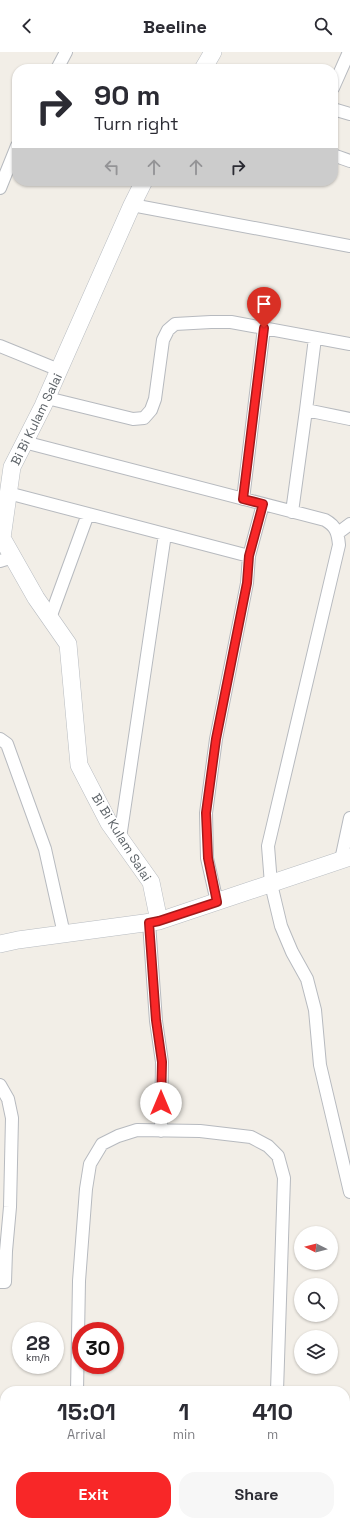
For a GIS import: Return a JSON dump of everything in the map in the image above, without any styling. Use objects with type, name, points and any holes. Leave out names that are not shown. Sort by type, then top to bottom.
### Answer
[{"type":"street","points":[[60,64],[66,52]]},
{"type":"street","points":[[207,64],[213,52]]},
{"type":"street","points":[[338,77],[349,52]]},
{"type":"street","points":[[338,110],[350,114]]},
{"type":"street","points":[[338,157],[350,161]]},
{"type":"street","points":[[0,187],[12,158]]},
{"type":"street","name":"Bi Bi Kulam Salai","points":[[142,186],[47,398],[12,467],[2,538],[7,559],[68,644],[79,765],[109,823],[151,882],[154,922]]},
{"type":"street","points":[[132,205],[350,246]]},
{"type":"street","points":[[47,398],[133,419],[144,418],[151,410],[155,399],[163,340],[168,330],[175,324],[231,322],[350,344]]},
{"type":"street","points":[[243,499],[264,328]]},
{"type":"street","points":[[292,512],[315,338]]},
{"type":"street","points":[[0,346],[59,370]]},
{"type":"street","points":[[306,410],[350,419]]},
{"type":"street","points":[[24,442],[325,520],[332,524],[338,533],[339,545],[268,846],[271,884],[281,926],[292,952],[308,979],[314,1010],[320,1065],[350,1192]]},
{"type":"street","points":[[8,493],[249,556]]},
{"type":"street","points":[[217,902],[208,858],[206,813],[216,739],[247,583],[249,556],[263,504]]},
{"type":"street","points":[[50,618],[88,514]]},
{"type":"street","points":[[338,533],[350,524]]},
{"type":"street","points":[[120,838],[165,534]]},
{"type":"street","points":[[0,739],[7,744],[45,849],[64,934]]},
{"type":"street","points":[[0,944],[18,940],[154,922],[345,858],[350,818]]},
{"type":"street","points":[[154,922],[156,1020],[162,1062],[161,1131]]},
{"type":"street","points":[[0,1085],[8,1099],[12,1118],[10,1207],[5,1282],[0,1282]]},
{"type":"street","points":[[77,1386],[79,1281],[86,1189],[90,1164],[102,1144],[118,1136],[137,1130],[200,1131],[251,1137],[268,1146],[278,1156],[284,1178],[277,1386]]},
{"type":"route","points":[[161,1103],[162,1062],[156,1020],[149,923],[217,902],[208,858],[206,813],[216,739],[247,583],[249,556],[263,504],[243,499],[264,328]]}]
